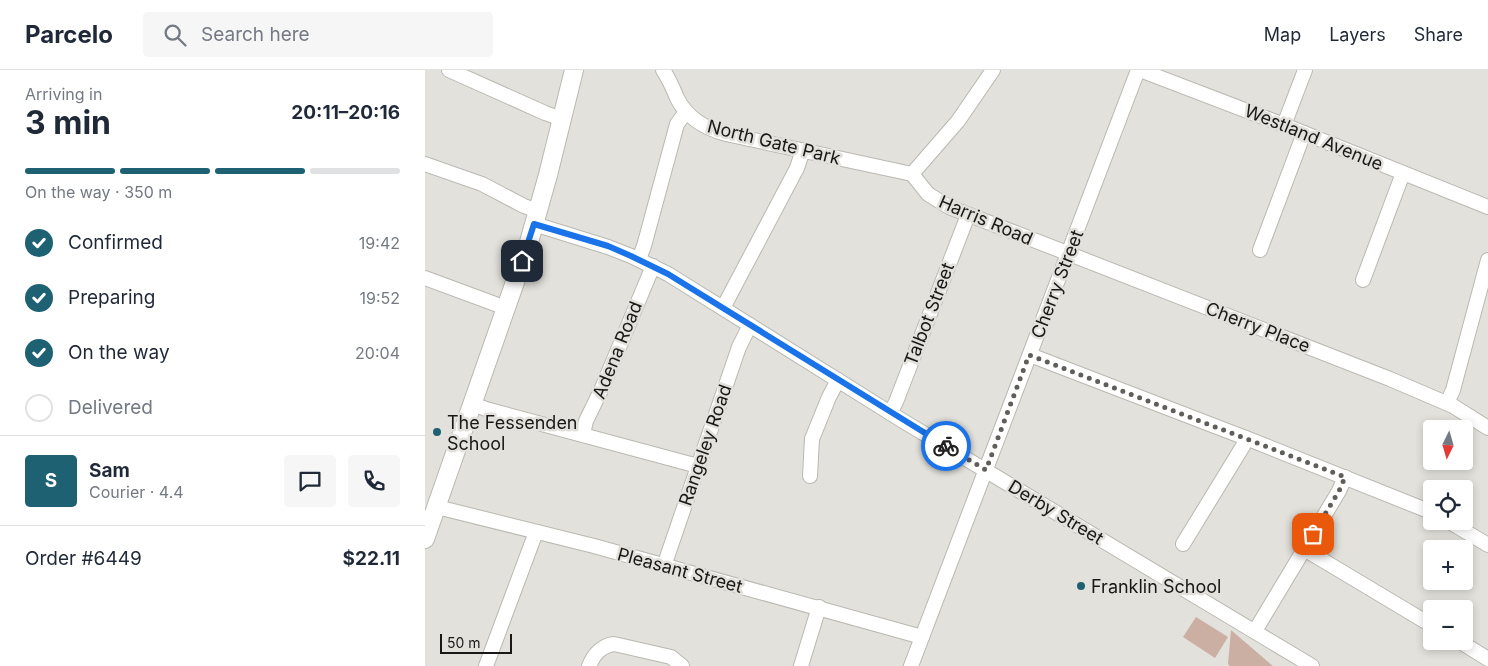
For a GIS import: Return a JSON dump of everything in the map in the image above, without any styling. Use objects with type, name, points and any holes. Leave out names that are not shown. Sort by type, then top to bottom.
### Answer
[{"type":"main road","points":[[425,539],[536,218],[574,70]]},
{"type":"street","points":[[449,70],[562,119]]},
{"type":"street","name":"North Gate Park","points":[[663,70],[686,112],[696,121],[715,130],[912,174]]},
{"type":"street","points":[[671,70],[672,84]]},
{"type":"street","points":[[912,174],[965,113],[993,70]]},
{"type":"street","name":"Westland Avenue","points":[[1139,70],[1284,125],[1488,207]]},
{"type":"street","name":"Cherry Street","points":[[911,666],[1139,70]]},
{"type":"street","points":[[1284,125],[1305,70]]},
{"type":"street","points":[[639,259],[677,124],[686,112]]},
{"type":"street","points":[[1260,250],[1304,133]]},
{"type":"street","points":[[723,308],[797,168],[803,150]]},
{"type":"street","name":"Derby Street","points":[[425,164],[482,184],[524,206],[536,218],[653,266],[889,413],[1312,666]]},
{"type":"street","points":[[1363,280],[1403,172]]},
{"type":"street","name":"Harris Road","points":[[912,174],[924,190],[943,205],[1068,253]]},
{"type":"street","name":"Talbot Street","points":[[889,413],[968,215]]},
{"type":"street","name":"Cherry Place","points":[[1068,253],[1368,370],[1447,403],[1488,428]]},
{"type":"street","points":[[1447,403],[1453,390],[1488,260]]},
{"type":"street","name":"Adena Road","points":[[583,434],[588,418],[603,388],[653,266]]},
{"type":"street","points":[[425,278],[506,308]]},
{"type":"street","name":"Rangeley Road","points":[[664,566],[739,347],[749,325]]},
{"type":"street","points":[[1029,355],[1246,438],[1423,509]]},
{"type":"street","points":[[811,476],[812,439],[838,380]]},
{"type":"street","points":[[473,404],[698,466]]},
{"type":"street","points":[[1183,544],[1243,446],[1246,438]]},
{"type":"street","points":[[1255,631],[1339,491],[1345,477]]},
{"type":"street","name":"Pleasant Street","points":[[437,507],[819,607],[922,637]]},
{"type":"street","points":[[1463,530],[1488,545]]},
{"type":"street","points":[[486,666],[536,532]]},
{"type":"street","points":[[1304,548],[1423,620]]},
{"type":"street","points":[[801,666],[819,607]]},
{"type":"street","points":[[589,666],[597,652],[608,645],[618,644],[671,657],[682,666]]},
{"type":"street","points":[[1473,650],[1488,659]]},
{"type":"shaded area","points":[[1196,617],[1228,637],[1215,658],[1183,637]]},
{"type":"shaded area","points":[[1231,630],[1273,666],[1230,666],[1228,664]]},
{"type":"way so far","points":[[946,446],[986,470],[1029,355],[1345,477],[1339,491],[1313,534]]},
{"type":"place","name":"The Fessenden School","points":[[437,432]]},
{"type":"place","name":"Franklin School","points":[[1081,586]]},
{"type":"route","points":[[522,261],[534,224],[608,246],[646,262],[716,303],[889,413],[946,446]]}]
